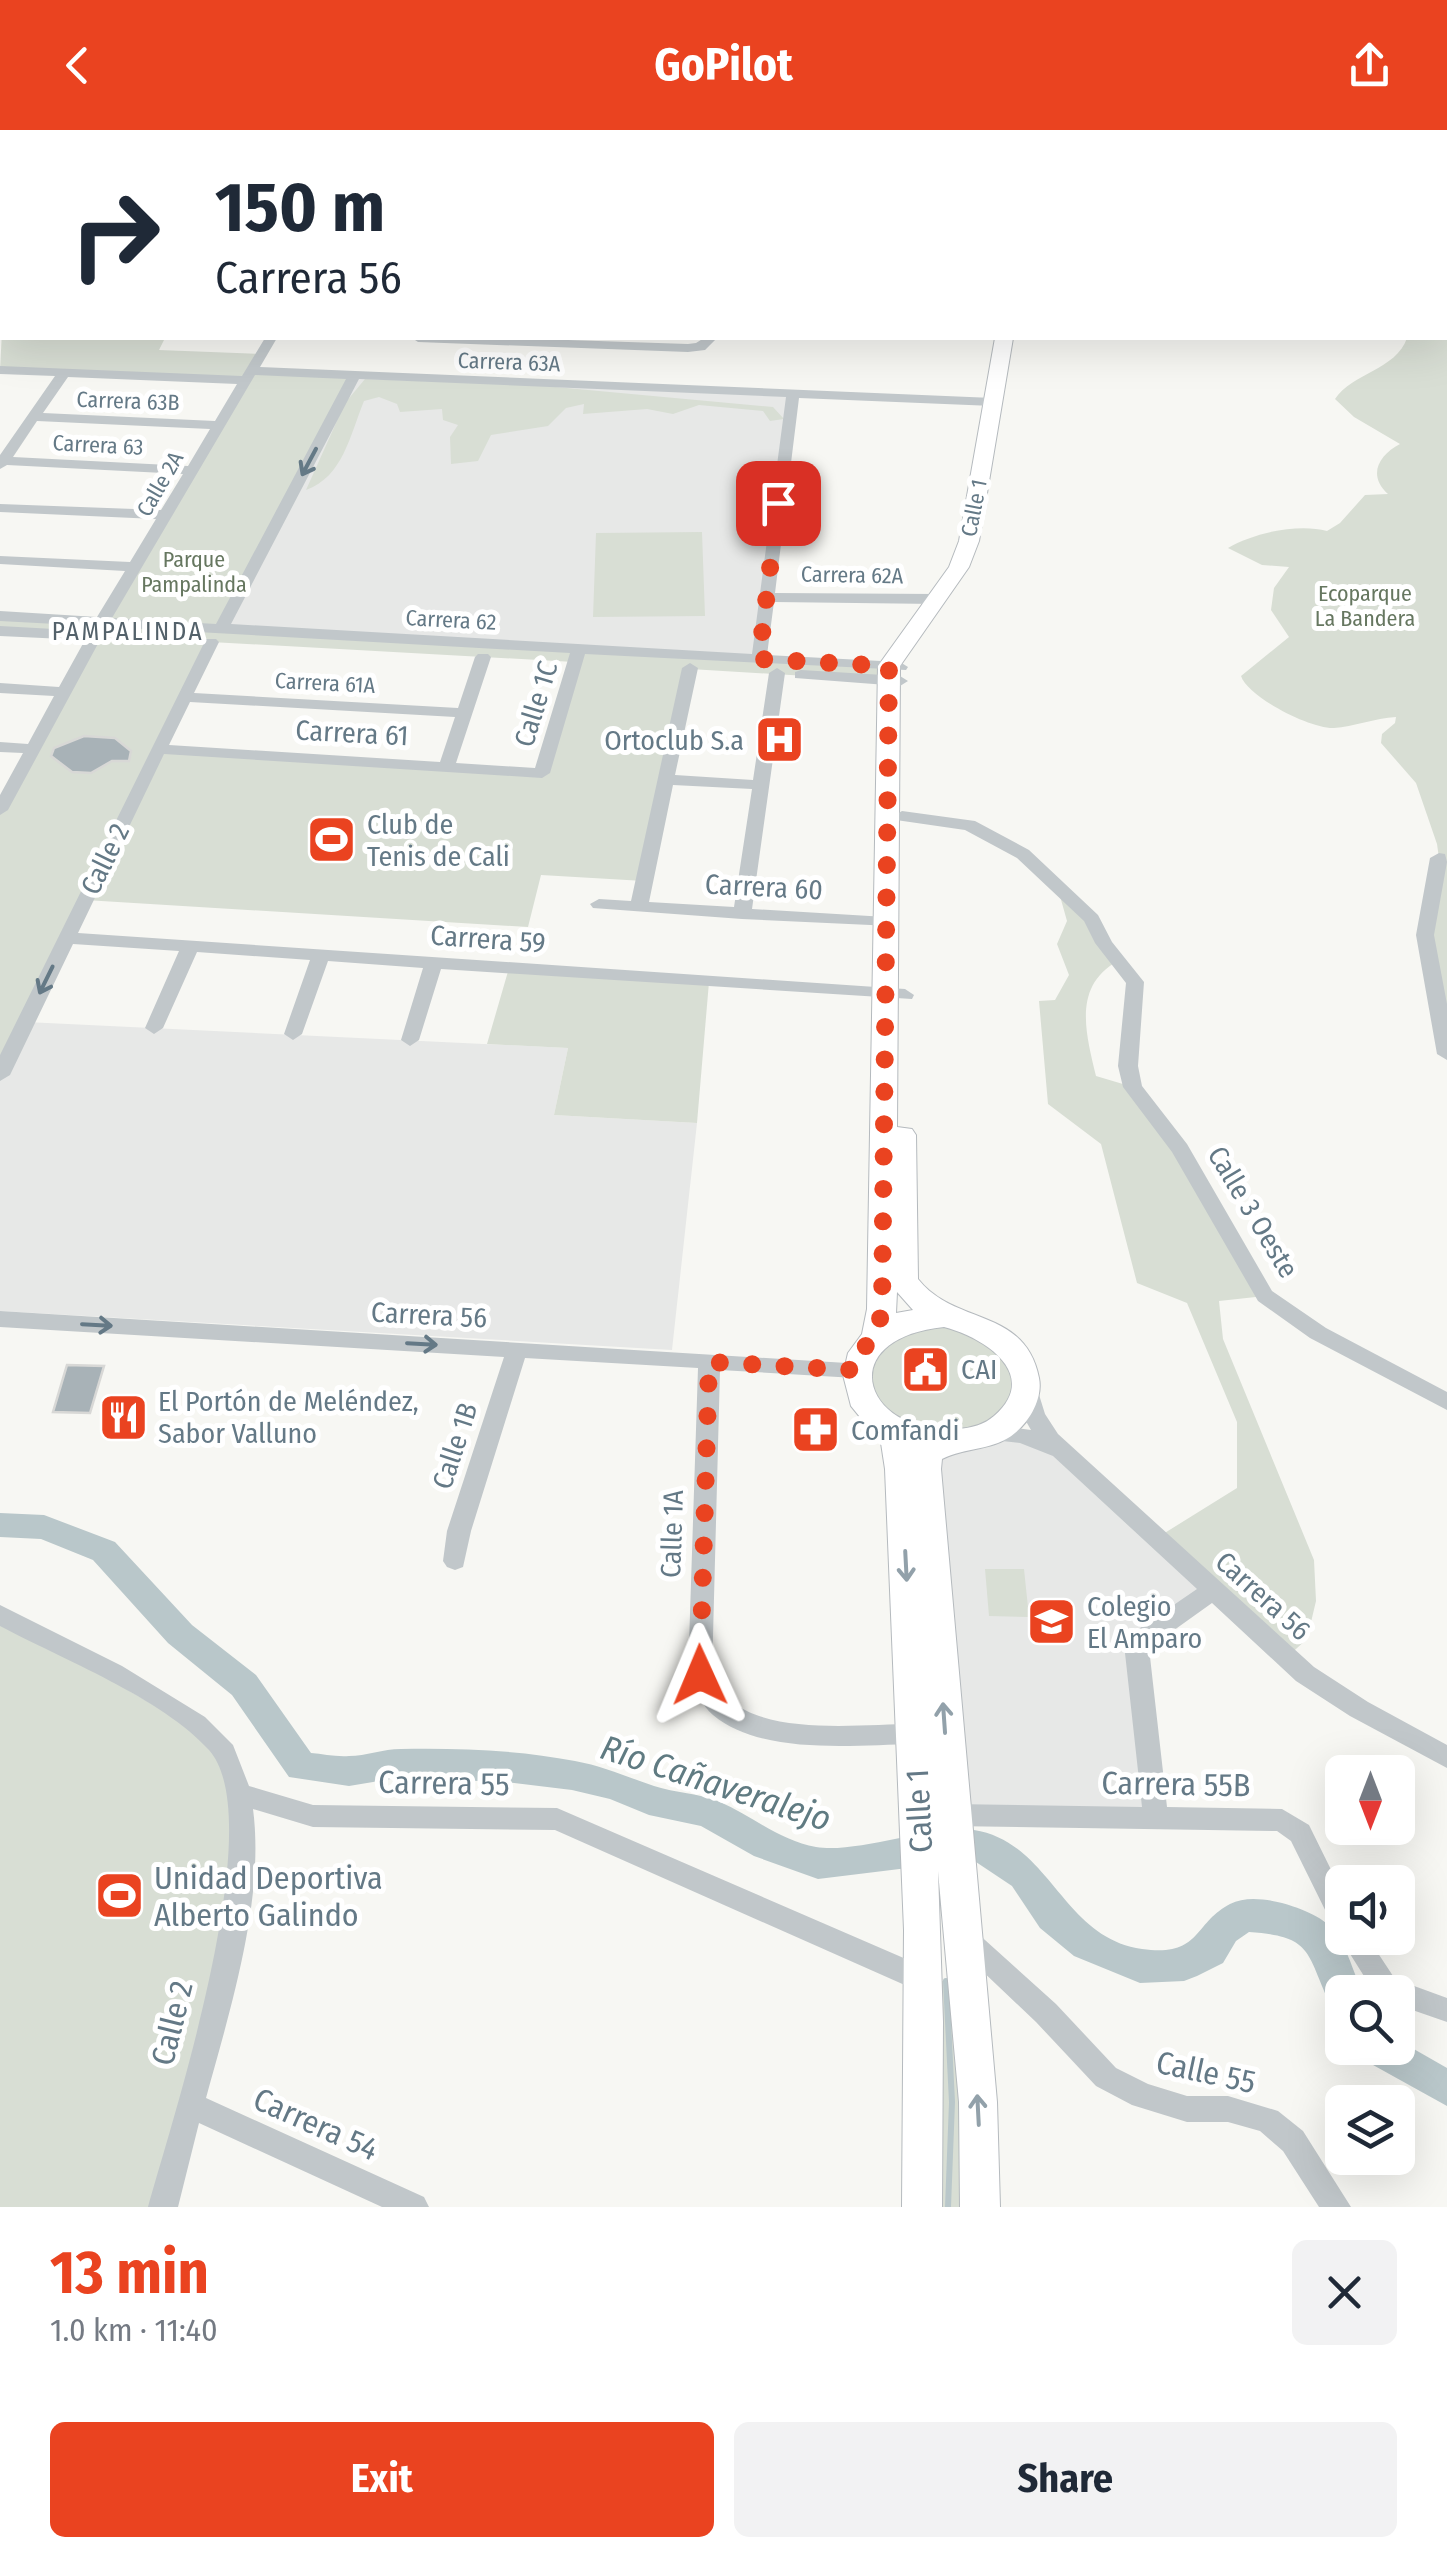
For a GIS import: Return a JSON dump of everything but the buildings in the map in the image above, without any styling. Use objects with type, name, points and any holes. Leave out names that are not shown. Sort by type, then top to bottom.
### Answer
[{"type":"main road","name":"Calle 1","points":[[895,671],[902,643],[959,567],[969,541],[1004,340]]},
{"type":"main road","points":[[877,1334],[882,1309],[902,816],[895,671]]},
{"type":"main road","points":[[895,671],[886,922],[896,994],[902,1273],[918,1299],[952,1318],[989,1329],[1012,1346],[1026,1368],[1028,1391],[1016,1415],[992,1433],[949,1442],[916,1438],[882,1422],[862,1400],[855,1370],[862,1350],[877,1334],[920,1318],[952,1318]]},
{"type":"main road","name":"Calle 1","points":[[882,1422],[899,1450],[914,1734],[941,1824]]},
{"type":"main road","name":"Calle 1","points":[[949,1442],[928,1453],[925,1469],[941,1891],[943,1934],[978,2102],[980,2207]]},
{"type":"main road","name":"Calle 1","points":[[922,2207],[926,1981],[943,1934]]},
{"type":"street","name":"Calle 2A","points":[[0,809],[98,629],[270,340]]},
{"type":"street","points":[[472,340],[688,348],[700,347],[709,340]]},
{"type":"street","name":"Carrera 63A","points":[[0,370],[354,376],[991,407]]},
{"type":"street","points":[[1,462],[64,372]]},
{"type":"street","name":"Calle 2","points":[[0,1075],[184,697],[354,376]]},
{"type":"street","points":[[759,659],[792,400]]},
{"type":"street","name":"Carrera 63B","points":[[34,417],[220,425]]},
{"type":"street","name":"Carrera 63","points":[[1,462],[194,470]]},
{"type":"street","points":[[0,508],[168,515]]},
{"type":"street","points":[[0,560],[138,567]]},
{"type":"street","name":"Carrera 62A","points":[[767,597],[936,599]]},
{"type":"street","name":"Carrera 62","points":[[0,616],[98,629],[577,656],[777,674],[895,671]]},
{"type":"street","name":"Carrera 62","points":[[0,631],[98,629]]},
{"type":"street","name":"Carrera 62","points":[[355,644],[483,657],[759,659],[895,671]]},
{"type":"street","name":"Calle 1C","points":[[542,773],[577,656]]},
{"type":"street","points":[[446,766],[483,657]]},
{"type":"street","points":[[638,907],[690,668]]},
{"type":"street","points":[[742,914],[777,674]]},
{"type":"street","points":[[0,688],[63,692]]},
{"type":"street","name":"Carrera 61A","points":[[184,697],[464,713]]},
{"type":"street","points":[[0,747],[32,749]]},
{"type":"street","name":"Carrera 61","points":[[158,750],[542,773]]},
{"type":"street","points":[[668,780],[761,785]]},
{"type":"street","name":"Calle 3 Oeste","points":[[902,816],[952,820],[984,832],[1023,854],[1092,919],[1104,944],[1135,982],[1128,1066],[1133,1087],[1180,1149],[1265,1296],[1318,1334],[1447,1402]]},
{"type":"street","points":[[1439,858],[1425,935],[1447,1054]]},
{"type":"street","name":"Carrera 60","points":[[599,904],[886,922]]},
{"type":"street","name":"Carrera 59","points":[[67,938],[896,994]]},
{"type":"street","points":[[154,1028],[190,946]]},
{"type":"street","points":[[293,1034],[322,956]]},
{"type":"street","points":[[410,1040],[434,963]]},
{"type":"street","name":"Carrera 56","points":[[0,1320],[855,1370]]},
{"type":"street","name":"Calle 1B","points":[[455,1561],[459,1531],[517,1350]]},
{"type":"street","name":"Calle 1A","points":[[709,1362],[700,1675],[718,1705],[739,1720],[768,1731],[914,1734]]},
{"type":"street","name":"Carrera 56","points":[[1028,1391],[1041,1429],[1060,1452],[1305,1674],[1447,1757]]},
{"type":"street","name":"Carrera 56","points":[[992,1433],[1036,1439],[1060,1452]]},
{"type":"street","points":[[1156,1819],[1136,1644],[1212,1592]]},
{"type":"street","points":[[0,1615],[176,1711],[220,1744],[239,1794]]},
{"type":"street","name":"Calle 2","points":[[163,2207],[240,1879],[239,1794]]},
{"type":"street","name":"Carrera 55","points":[[239,1794],[313,1816],[557,1820],[926,1981]]},
{"type":"street","name":"Carrera 55B","points":[[941,1824],[1282,1820],[1300,1833],[1325,1884]]},
{"type":"street","name":"Calle 55","points":[[943,1934],[1046,2014],[1106,2077],[1142,2096],[1172,2104],[1228,2108],[1268,2120],[1294,2141],[1336,2207]]},
{"type":"street","points":[[1364,1955],[1386,1988],[1447,2010]]},
{"type":"street","name":"Carrera 54","points":[[189,2104],[414,2207]]},
{"type":"shaded area","points":[[354,376],[793,394],[759,659],[220,630]]},
{"type":"shaded area","points":[[26,1022],[568,1048],[554,1115],[697,1123],[672,1350],[0,1311],[0,1075]]},
{"type":"shaded area","name":"Colegio El Amparo","points":[[1036,1439],[1212,1591],[1136,1645],[1156,1819],[951,1815],[938,1447],[949,1442]]},
{"type":"green space","name":"Parque Pampalinda","points":[[2,340],[164,340],[159,350],[261,354],[253,370],[354,376],[221,629],[889,666],[888,681],[690,669],[644,881],[541,875],[528,927],[85,900],[0,1075],[0,810],[94,637],[0,631],[0,616],[102,622],[247,380],[0,370]],"holes":[[[211,642],[574,662],[542,773],[159,749]]]},
{"type":"green space","name":"Ecoparque La Bandera","points":[[1406,340],[1447,340],[1447,1054],[1425,935],[1439,858],[1437,844],[1416,783],[1381,743],[1382,734],[1395,723],[1396,717],[1323,727],[1281,710],[1246,684],[1241,676],[1289,637],[1271,610],[1274,588],[1289,567],[1262,565],[1228,548],[1276,531],[1327,531],[1340,523],[1365,495],[1388,494],[1378,480],[1378,466],[1400,444],[1354,417],[1335,399],[1401,349]]},
{"type":"green space","points":[[365,379],[534,385],[773,407],[784,419],[770,421],[763,411],[699,405],[673,414],[647,409],[583,414],[584,404],[566,408],[548,426],[491,435],[478,461],[451,464],[450,437],[458,425],[443,420],[442,409],[400,412],[397,404],[379,397],[364,401],[337,465],[319,484],[306,490],[345,403]]},
{"type":"green space","points":[[702,532],[705,616],[593,617],[596,533]]},
{"type":"green space","points":[[1058,889],[1118,961],[1103,971],[1088,997],[1086,1028],[1096,1076],[1133,1087],[1265,1296],[1219,1301],[1223,1339],[1314,1560],[1316,1601],[1307,1639],[1286,1658],[1155,1539],[1237,1488],[1237,1422],[1187,1303],[1137,1283],[1101,1144],[1048,1104],[1039,1001],[1055,1000],[1069,975],[1057,944],[1067,921]]},
{"type":"green space","points":[[509,968],[709,982],[697,1123],[554,1115],[568,1048],[487,1044]]},
{"type":"green space","points":[[952,1318],[1027,1373],[992,1433],[901,1433],[855,1370],[866,1345]]},
{"type":"green space","points":[[985,1569],[1024,1569],[1029,1617],[989,1616]]},
{"type":"green space","name":"Unidad Deportiva Alberto Galindo","points":[[0,1615],[220,1744],[243,1862],[163,2207],[0,2207]]},
{"type":"green space","points":[[926,1981],[965,1981],[980,2207],[922,2207]]},
{"type":"waterway","name":"Río Cañaveralejo","points":[[0,1525],[44,1527],[104,1551],[180,1634],[244,1685],[301,1767],[349,1771],[397,1763],[506,1767],[572,1775],[615,1785],[649,1800],[708,1813],[767,1845],[818,1863],[973,1845],[997,1854],[1025,1875],[1053,1917],[1087,1944],[1140,1966],[1184,1964],[1210,1951],[1223,1929],[1243,1915],[1272,1917],[1308,1927],[1327,1949],[1337,1975]]},
{"type":"waterway","points":[[946,1981],[952,2102],[948,2207]]},
{"type":"waterway","name":"Río Cañaveralejo","points":[[1407,2065],[1447,2088]]},
{"type":"place","name":"Ortoclub S.a","points":[[779,740]]},
{"type":"place","name":"Club de Tenis de Cali","points":[[332,840]]},
{"type":"place","name":"CAI","points":[[926,1369]]},
{"type":"place","name":"El Portón de Meléndez, Sabor Valluno","points":[[123,1417]]},
{"type":"place","name":"Comfandi","points":[[816,1430]]},
{"type":"place","name":"Colegio El Amparo","points":[[1052,1622]]},
{"type":"place","name":"Unidad Deportiva Alberto Galindo","points":[[119,1896]]},
{"type":"district","name":"PAMPALINDA","points":[[128,632]]},
{"type":"route","points":[[700,1675],[709,1362],[855,1370],[862,1350],[877,1334],[882,1309],[889,666],[759,659],[778,503]]}]
